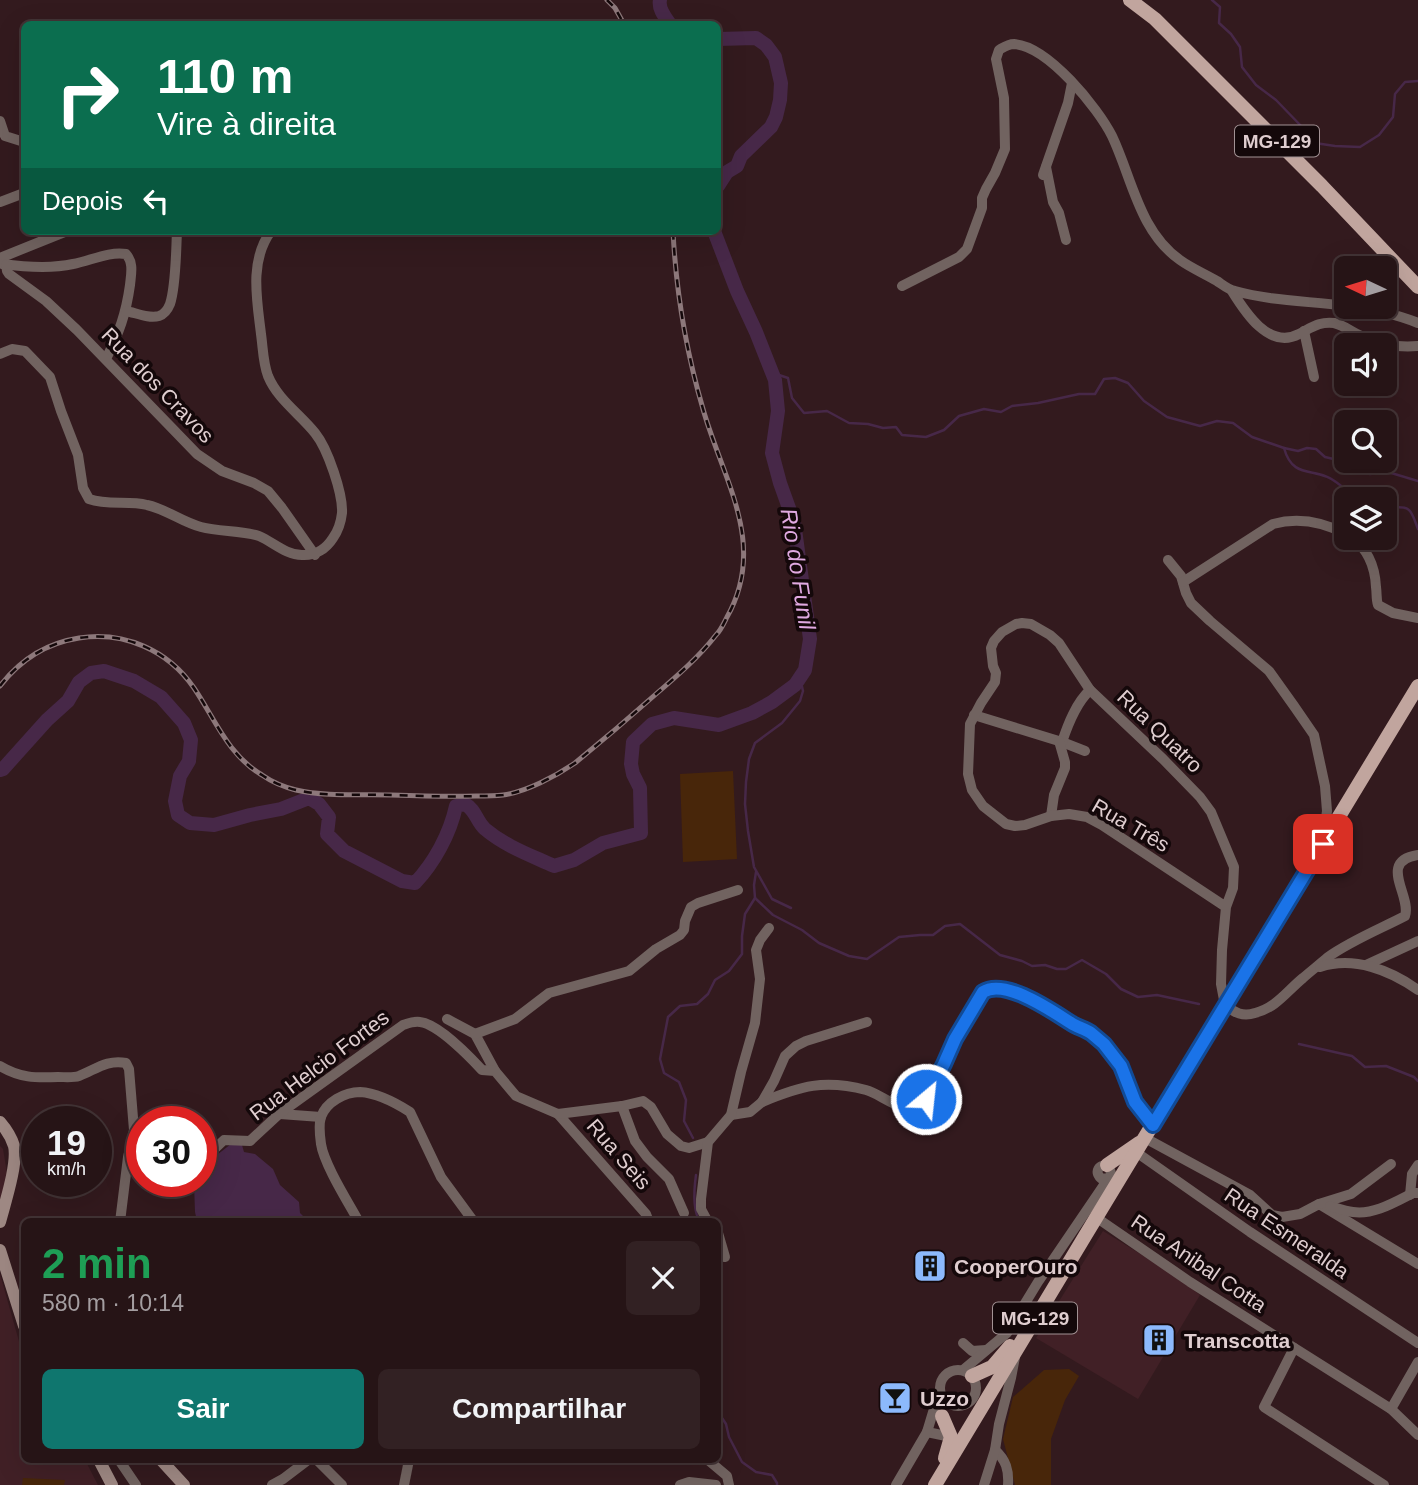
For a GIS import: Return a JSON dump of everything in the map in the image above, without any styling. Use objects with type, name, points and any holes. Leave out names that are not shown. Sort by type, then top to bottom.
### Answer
[{"type":"main road","name":"MG-129","points":[[1130,0],[1155,19],[1418,287]]},
{"type":"main road","name":"MG-129","points":[[934,1485],[1418,685]]},
{"type":"main road","points":[[1105,1174],[1144,1139]]},
{"type":"main road","points":[[972,1373],[992,1367],[1042,1306]]},
{"type":"main road","points":[[985,1402],[999,1359]]},
{"type":"main road","points":[[934,1485],[951,1437],[942,1416]]},
{"type":"street","points":[[902,286],[959,257],[967,250],[982,208],[982,198],[1003,156],[1006,144],[1004,98],[996,59],[999,50],[1013,44],[1025,47],[1048,60],[1096,112],[1113,138],[1149,226],[1181,261],[1232,291],[1334,305]]},
{"type":"street","points":[[1066,240],[1044,171],[1068,103],[1072,83]]},
{"type":"street","points":[[0,121],[5,136],[21,141]]},
{"type":"street","points":[[1,200],[21,194]]},
{"type":"street","points":[[2,262],[59,235]]},
{"type":"street","points":[[127,311],[156,317],[166,312],[172,291],[177,235]]},
{"type":"street","points":[[0,354],[18,349],[25,351],[46,372],[78,455],[83,488],[89,499],[106,503],[147,505],[201,527],[255,535],[297,555],[315,555],[331,541],[338,530],[342,504],[323,444],[276,390],[265,365],[256,279],[262,246],[269,235]]},
{"type":"street","points":[[2,262],[61,266],[114,253],[127,254],[131,261],[127,311],[106,359]]},
{"type":"street","name":"Rua dos Cravos","points":[[2,262],[9,274],[46,301],[106,359],[197,454],[222,471],[268,491],[315,555]]},
{"type":"street","points":[[1232,291],[1249,316],[1265,331],[1285,338],[1295,336],[1316,324],[1334,323],[1379,343],[1405,348],[1418,346]]},
{"type":"street","points":[[1397,316],[1418,323]]},
{"type":"street","points":[[1304,331],[1314,377]]},
{"type":"street","points":[[1183,582],[1273,524],[1311,522],[1334,528]]},
{"type":"street","points":[[1364,550],[1370,558],[1375,575],[1378,605],[1393,613],[1418,618]]},
{"type":"street","points":[[1168,560],[1183,582],[1191,603],[1269,671],[1314,735],[1325,786],[1323,844]]},
{"type":"street","name":"Rua Quatro","points":[[974,715],[995,682],[991,648],[994,641],[1002,632],[1022,623],[1037,627],[1059,643],[1090,690],[1200,797],[1211,812],[1234,867],[1233,888],[1226,907],[1222,950],[1221,984],[1225,1005]]},
{"type":"street","points":[[1051,816],[1054,795],[1065,768],[1061,741],[1081,700],[1090,690]]},
{"type":"street","points":[[974,715],[1061,741],[1085,751]]},
{"type":"street","name":"Rua Três","points":[[974,715],[970,724],[968,775],[976,798],[1000,820],[1015,826],[1051,816],[1078,815],[1102,825],[1226,907]]},
{"type":"street","points":[[1225,1005],[1241,1015],[1253,1014],[1271,1007],[1342,948],[1405,916],[1406,902],[1400,891],[1398,871],[1405,858],[1418,855]]},
{"type":"street","points":[[475,1034],[515,1018],[549,992],[629,971],[656,949],[680,935],[691,907],[738,890]]},
{"type":"street","points":[[558,1114],[643,1101],[651,1107],[667,1134],[681,1146],[689,1148],[708,1142],[731,1115],[755,1023],[760,979],[756,950],[769,928]]},
{"type":"street","points":[[1366,966],[1418,941]]},
{"type":"street","points":[[1313,970],[1333,964],[1374,967],[1418,990]]},
{"type":"street","points":[[762,1101],[805,1086],[831,1085],[874,1092],[900,1105],[919,1105],[926,1099],[955,1039],[983,992],[993,988],[1023,996],[1099,1038],[1121,1066],[1135,1102],[1144,1139],[1250,1195],[1272,1215],[1282,1217],[1300,1214],[1319,1203],[1350,1194],[1391,1164]]},
{"type":"street","points":[[447,1018],[475,1034],[495,1071]]},
{"type":"street","name":"Rua Helcio Fortes","points":[[217,1147],[224,1140],[250,1141],[279,1114],[403,1025],[411,1022],[428,1025],[457,1045],[482,1070],[495,1071],[516,1096],[558,1114]]},
{"type":"street","points":[[731,1115],[750,1112],[762,1101],[785,1056],[792,1049],[806,1041],[867,1022]]},
{"type":"street","points":[[0,1066],[19,1075],[39,1078],[77,1077],[104,1064],[118,1061],[125,1063],[129,1069],[134,1106]]},
{"type":"street","points":[[357,1218],[323,1150],[321,1117],[331,1103],[345,1095],[359,1092],[374,1095],[410,1112],[441,1177],[471,1218]]},
{"type":"street","points":[[622,1106],[635,1142],[669,1179],[684,1213]]},
{"type":"street","points":[[279,1114],[321,1117]]},
{"type":"street","name":"Rua Seis","points":[[558,1114],[648,1218]]},
{"type":"street","points":[[0,1122],[10,1135],[15,1148],[0,1222]]},
{"type":"street","name":"Rua Esmeralda","points":[[1144,1139],[1250,1232],[1418,1343]]},
{"type":"street","points":[[706,1218],[701,1209],[701,1199],[708,1142]]},
{"type":"street","points":[[1319,1203],[1352,1212],[1379,1209],[1414,1194],[1412,1174],[1418,1165]]},
{"type":"street","points":[[120,1218],[126,1173]]},
{"type":"street","points":[[940,1389],[945,1400],[954,1405],[962,1406],[973,1399],[976,1387],[972,1373],[987,1350],[1007,1333],[1098,1192],[1105,1174]]},
{"type":"street","points":[[1319,1203],[1418,1264]]},
{"type":"street","name":"Rua Anibal Cotta","points":[[1097,1218],[1191,1282],[1391,1409],[1418,1435]]},
{"type":"street","points":[[721,1243],[725,1257]]},
{"type":"street","points":[[0,1250],[21,1316]]},
{"type":"street","points":[[963,1343],[972,1351],[987,1350]]},
{"type":"street","points":[[1294,1348],[1264,1407],[1384,1485]]},
{"type":"street","points":[[984,1485],[995,1450],[1016,1349]]},
{"type":"street","points":[[972,1373],[987,1350]]},
{"type":"street","points":[[1391,1409],[1418,1362]]},
{"type":"street","points":[[927,1432],[943,1378],[948,1372],[957,1370],[972,1373]]},
{"type":"street","points":[[896,1485],[927,1432],[954,1405]]},
{"type":"street","points":[[927,1432],[951,1437]]},
{"type":"street","points":[[995,1450],[1003,1458],[1009,1474],[1008,1485]]},
{"type":"street","points":[[101,1463],[112,1485]]},
{"type":"street","points":[[120,1463],[136,1485]]},
{"type":"street","points":[[164,1463],[184,1485]]},
{"type":"street","points":[[272,1485],[304,1463]]},
{"type":"street","points":[[320,1463],[342,1485]]},
{"type":"street","points":[[404,1485],[408,1463]]},
{"type":"street","points":[[712,1463],[727,1476],[729,1485]]},
{"type":"street","points":[[680,1485],[689,1482],[716,1485]]},
{"type":"shaded area","points":[[733,771],[737,859],[683,862],[680,774]]},
{"type":"shaded area","points":[[231,1144],[242,1145],[244,1152],[255,1154],[273,1169],[280,1185],[299,1202],[300,1213],[305,1218],[196,1218],[194,1197],[217,1197],[217,1155]]},
{"type":"shaded area","points":[[0,1146],[3,1149],[8,1179],[0,1208]]},
{"type":"shaded area","name":"Transcotta","points":[[1103,1231],[1168,1271],[1200,1295],[1138,1399],[1036,1338]]},
{"type":"shaded area","points":[[0,1274],[21,1347],[21,1463],[87,1463],[98,1485],[0,1485]]},
{"type":"shaded area","points":[[1069,1369],[1079,1376],[1065,1400],[1051,1439],[1051,1485],[1015,1485],[1003,1439],[1013,1397],[1044,1370]]},
{"type":"shaded area","points":[[23,1478],[65,1480],[64,1485],[22,1485]]},
{"type":"waterway","name":"Rio do Funil","points":[[660,0],[661,10],[668,21]]},
{"type":"waterway","points":[[1212,0],[1220,7],[1219,23],[1240,47],[1242,67],[1256,85],[1276,100],[1315,143],[1360,147],[1379,135],[1393,117],[1395,94],[1405,82],[1418,81]]},
{"type":"waterway","name":"Rio do Funil","points":[[721,39],[756,38],[766,45],[775,57],[781,83],[780,100],[771,127],[741,156],[737,166],[727,172],[721,181]]},
{"type":"waterway","name":"Rio do Funil","points":[[0,770],[68,701],[79,682],[91,673],[104,671],[134,681],[161,697],[184,723],[191,740],[189,761],[180,776],[175,801],[178,815],[190,823],[214,825],[281,809],[309,798],[319,804],[329,817],[327,834],[344,851],[402,881],[415,883],[440,848],[456,806],[465,804],[472,809],[482,826],[493,835],[554,866],[574,860],[603,843],[641,833],[640,788],[631,764],[633,742],[652,724],[674,718],[719,725],[752,713],[772,702],[795,685],[805,670],[810,639],[794,522],[772,453],[778,411],[775,380],[716,235]]},
{"type":"waterway","points":[[773,373],[788,378],[792,398],[804,413],[827,411],[849,423],[896,427],[902,435],[926,437],[944,430],[959,416],[984,409],[1001,412],[1012,406],[1079,394],[1095,394],[1104,379],[1115,378],[1128,383],[1144,401],[1167,417],[1200,426],[1217,421],[1233,423],[1252,437],[1284,448],[1288,458],[1299,469],[1328,477],[1342,487]]},
{"type":"waterway","points":[[1284,448],[1298,451],[1316,449],[1325,457],[1359,465],[1370,474],[1388,472],[1418,481]]},
{"type":"waterway","points":[[1397,507],[1410,511],[1418,529]]},
{"type":"waterway","points":[[791,908],[772,899],[754,867],[745,804],[749,759],[755,743],[782,723],[800,701],[803,691],[800,678]]},
{"type":"waterway","points":[[693,1138],[684,1121],[686,1100],[679,1082],[664,1073],[660,1059],[668,1017],[680,1006],[697,1004],[708,994],[715,980],[729,971],[742,954],[745,914],[755,898],[756,872]]},
{"type":"waterway","points":[[755,898],[773,915],[802,930],[819,943],[849,956],[867,959],[899,937],[933,935],[945,926],[960,924],[1000,955],[1032,966],[1045,965],[1066,969],[1082,960],[1106,974],[1121,989],[1138,997],[1157,995],[1199,1004]]},
{"type":"waterway","points":[[1299,1044],[1352,1056],[1365,1067],[1386,1066],[1418,1081]]},
{"type":"waterway","points":[[696,1175],[694,1193],[698,1218]]},
{"type":"waterway","points":[[721,1416],[742,1462],[756,1472],[772,1475],[777,1485]]},
{"type":"railway","points":[[607,0],[622,21]]},
{"type":"railway","points":[[0,686],[16,668],[35,654],[67,640],[112,638],[144,646],[171,663],[183,675],[231,747],[250,767],[278,784],[307,792],[503,795],[540,783],[575,763],[688,666],[721,629],[739,590],[743,538],[738,512],[711,435],[692,365],[679,298],[673,235]]},
{"type":"place","name":"CooperOuro","points":[[930,1266]]},
{"type":"place","name":"Transcotta","points":[[1159,1340]]},
{"type":"place","name":"Uzzo","points":[[895,1398]]},
{"type":"route","points":[[926,1099],[959,1031],[983,992],[993,988],[1011,991],[1040,1004],[1099,1038],[1121,1066],[1130,1093],[1153,1125],[1323,844]]}]
